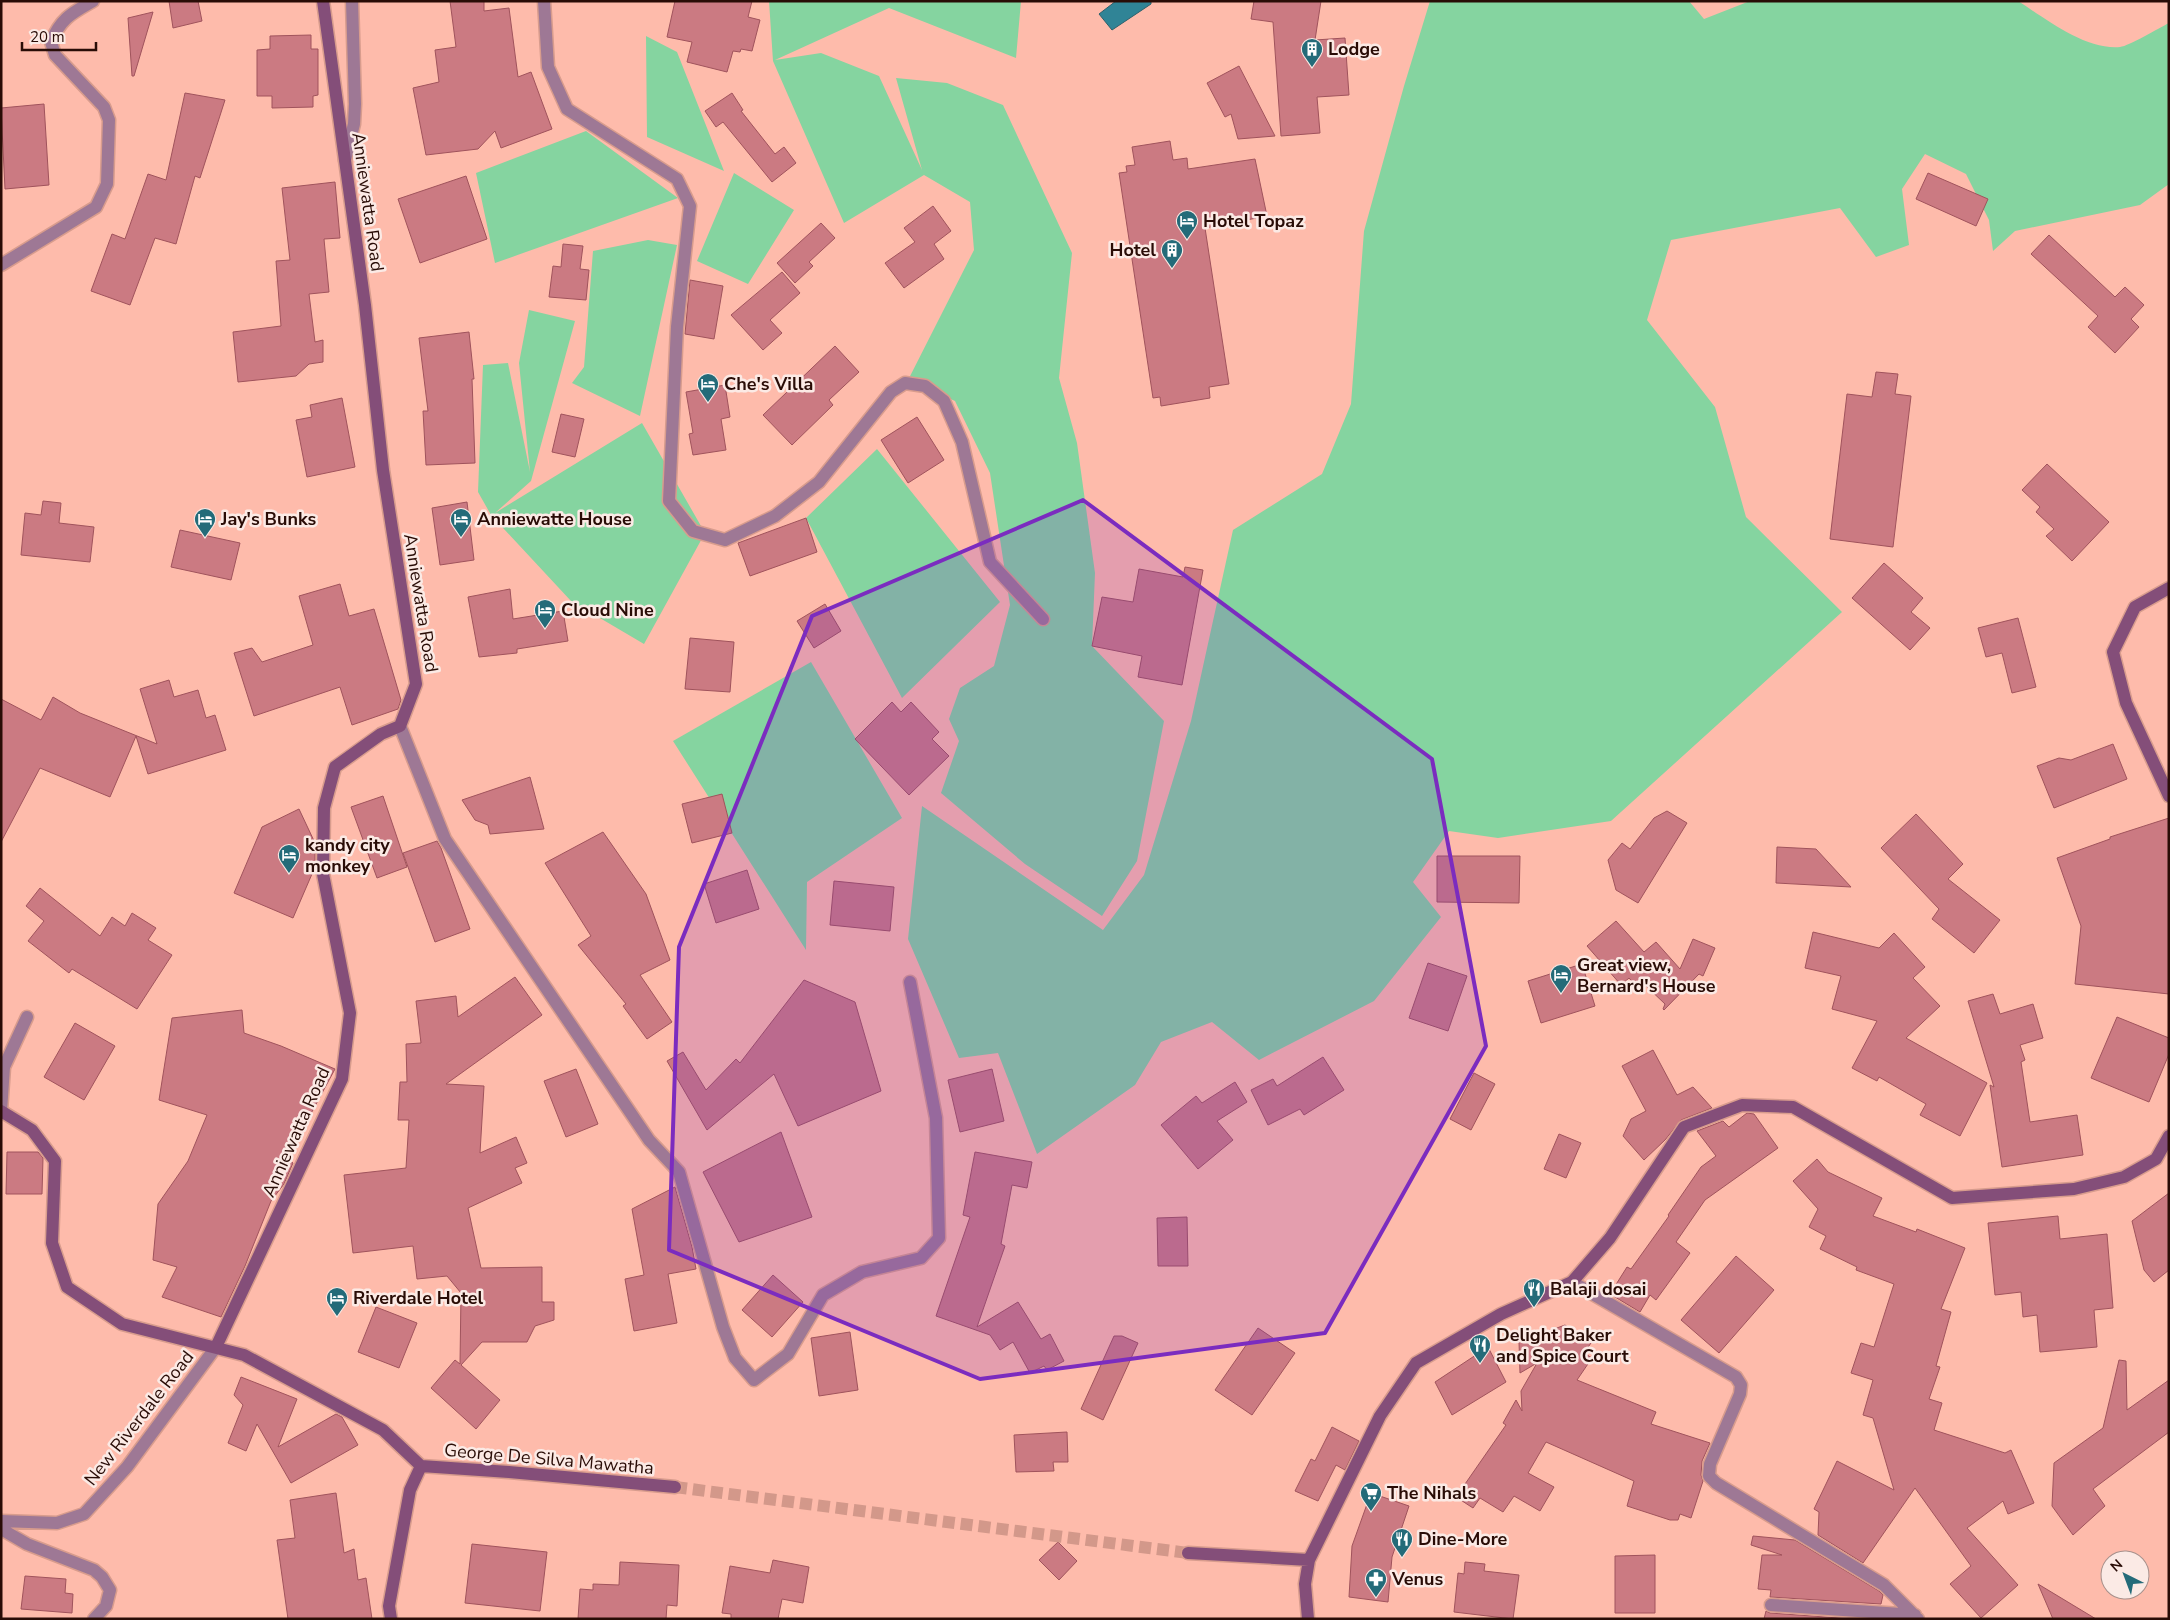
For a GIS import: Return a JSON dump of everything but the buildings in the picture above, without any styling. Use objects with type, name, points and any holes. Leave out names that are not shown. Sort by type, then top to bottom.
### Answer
[{"type":"street","points":[[1,265],[96,207],[108,184],[109,120],[104,107],[55,55],[50,42],[58,25],[93,1]]},
{"type":"street","name":"Anniewatta Road","points":[[216,1347],[342,1079],[350,1013],[323,874],[324,808],[335,767],[381,734],[400,726],[416,684],[383,470],[365,305],[323,1]]},
{"type":"street","points":[[345,163],[354,124],[355,104],[352,1]]},
{"type":"street","points":[[544,1],[548,67],[566,109],[677,179],[690,206],[677,327],[669,501],[693,531],[725,540],[775,516],[819,482],[891,392],[906,383],[925,386],[944,401],[962,442],[990,562],[1043,619]]},
{"type":"street","points":[[2169,588],[2136,607],[2114,652],[2126,704],[2169,796]]},
{"type":"street","points":[[400,726],[445,839],[649,1140],[679,1172],[723,1327],[735,1358],[754,1380],[788,1354],[823,1295],[862,1272],[921,1258],[939,1238],[936,1118],[910,982]]},
{"type":"street","points":[[27,1016],[4,1067],[1,1111],[32,1130],[55,1161],[52,1243],[67,1287],[122,1324],[244,1355],[383,1430],[421,1466],[410,1490],[389,1606],[391,1619]]},
{"type":"street","points":[[1308,1619],[1305,1584],[1309,1560],[1380,1416],[1416,1363],[1501,1314],[1572,1282],[1610,1238],[1684,1126],[1742,1105],[1793,1107],[1952,1198],[2074,1189],[2124,1177],[2156,1158],[2169,1136]]},
{"type":"street","points":[[1572,1282],[1736,1377],[1741,1385],[1740,1394],[1710,1464],[1709,1476],[1716,1483],[1884,1586],[1916,1617]]},
{"type":"street","name":"New Riverdale Road","points":[[1,1520],[57,1523],[84,1514],[128,1467],[216,1347]]},
{"type":"street","name":"George De Silva Mawatha","points":[[421,1466],[674,1486]]},
{"type":"street","points":[[1,1529],[27,1544],[94,1570],[102,1577],[110,1590],[106,1606],[94,1619]]},
{"type":"street","points":[[1188,1552],[1309,1560]]},
{"type":"street","points":[[1771,1605],[1916,1617]]},
{"type":"highlighted area","points":[[1083,500],[1432,759],[1486,1046],[1325,1333],[980,1379],[669,1250],[679,947],[812,616]]},
{"type":"green space","points":[[769,1],[1021,1],[1016,58],[889,8],[775,60],[821,53],[879,76],[922,170],[896,78],[947,83],[1003,105],[1072,253],[1059,378],[1077,443],[1095,573],[1092,646],[1164,721],[1137,861],[1102,916],[1025,864],[941,793],[959,741],[949,719],[960,688],[994,666],[1010,605],[990,473],[955,401],[929,389],[903,390],[974,250],[970,202],[924,175],[844,223],[773,61]]},
{"type":"green space","points":[[1430,1],[1689,1],[1704,19],[1750,1],[2018,1],[2066,32],[2093,44],[2107,47],[2124,46],[2169,23],[2169,184],[2140,205],[2015,231],[1993,251],[1989,220],[1966,174],[1925,154],[1902,189],[1909,245],[1876,257],[1840,208],[1671,240],[1647,320],[1715,407],[1746,517],[1842,612],[1611,821],[1498,838],[1449,831],[1413,882],[1441,917],[1374,1001],[1259,1060],[1212,1022],[1161,1042],[1135,1085],[1037,1154],[998,1053],[959,1058],[908,939],[922,806],[1103,930],[1144,875],[1191,721],[1233,530],[1322,474],[1351,404],[1364,231],[1404,86]]},
{"type":"green space","points":[[646,36],[677,52],[724,171],[647,137]]},
{"type":"green space","points":[[586,131],[678,198],[495,263],[476,173]]},
{"type":"green space","points":[[734,173],[794,210],[748,284],[697,261]]},
{"type":"green space","points":[[648,240],[677,245],[640,416],[572,383],[584,367],[593,251]]},
{"type":"green space","points":[[529,310],[575,321],[531,481],[495,513],[642,423],[705,533],[644,644],[571,601],[491,515],[478,492],[483,365],[508,363],[530,472],[519,363]]},
{"type":"green space","points":[[877,449],[1000,602],[902,698],[806,518]]},
{"type":"green space","points":[[811,662],[902,818],[807,882],[806,950],[673,741]]},
{"type":"water","points":[[1116,1],[1151,1],[1151,4],[1112,30],[1099,14]]},
{"type":"tunnel","points":[[675,1487],[1188,1553]]},
{"type":"place","name":"Lodge","points":[[1312,68]]},
{"type":"place","name":"Hotel Topaz","points":[[1187,240]]},
{"type":"place","name":"Hotel","points":[[1172,269]]},
{"type":"place","name":"Che's Villa","points":[[708,403]]},
{"type":"place","name":"Jay's Bunks","points":[[205,538]]},
{"type":"place","name":"Anniewatte House","points":[[461,538]]},
{"type":"place","name":"Cloud Nine","points":[[545,629]]},
{"type":"place","name":"kandy city monkey","points":[[289,874]]},
{"type":"place","name":"Great view, Bernard's House","points":[[1561,994]]},
{"type":"place","name":"Balaji dosai","points":[[1534,1308]]},
{"type":"place","name":"Riverdale Hotel","points":[[337,1317]]},
{"type":"place","name":"Delight Baker and Spice Court","points":[[1480,1364]]},
{"type":"place","name":"The Nihals","points":[[1371,1512]]},
{"type":"place","name":"Dine-More","points":[[1402,1558]]},
{"type":"place","name":"Venus","points":[[1376,1598]]}]
